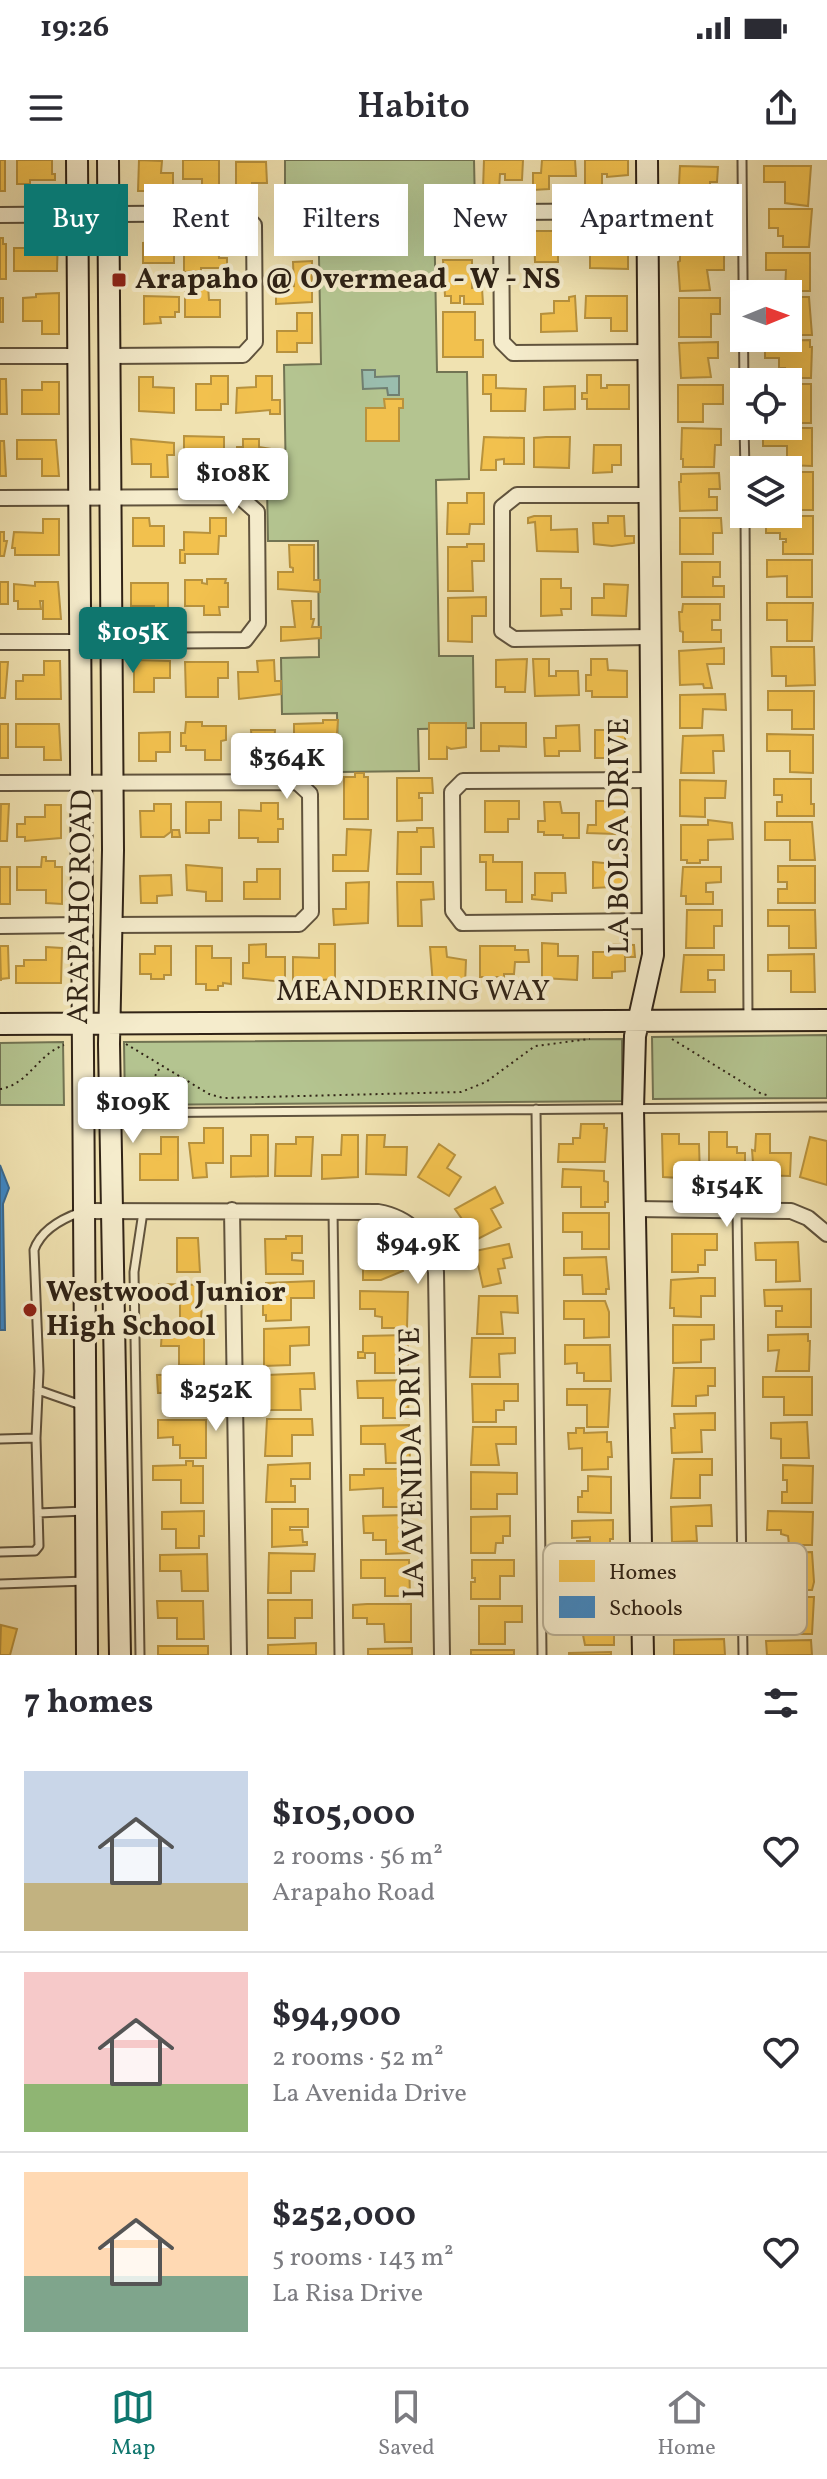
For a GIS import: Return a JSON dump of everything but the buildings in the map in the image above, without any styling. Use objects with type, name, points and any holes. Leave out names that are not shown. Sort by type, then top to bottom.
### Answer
[{"type":"main road","name":"ARAPAHO ROAD","points":[[77,160],[77,184]]},
{"type":"main road","name":"ARAPAHO ROAD","points":[[108,160],[108,184]]},
{"type":"main road","name":"LA BOLSA DRIVE","points":[[647,160],[647,184]]},
{"type":"main road","name":"ARAPAHO ROAD","points":[[78,256],[87,1655]]},
{"type":"main road","name":"ARAPAHO ROAD","points":[[108,256],[112,782],[109,1024],[120,1655]]},
{"type":"main road","name":"LA BOLSA DRIVE","points":[[641,1543],[633,1109],[637,1020],[653,955],[647,256]]},
{"type":"main road","name":"MEANDERING WAY","points":[[0,1024],[827,1020]]},
{"type":"main road","points":[[86,1581],[119,1583]]},
{"type":"main road","name":"LA BOLSA DRIVE","points":[[643,1635],[643,1655]]},
{"type":"street","points":[[552,212],[514,212],[501,225],[502,342],[513,353],[648,352]]},
{"type":"street","points":[[109,356],[243,355],[255,342],[254,225],[242,213],[128,214]]},
{"type":"street","points":[[0,215],[24,215]]},
{"type":"street","points":[[0,356],[78,356]]},
{"type":"street","points":[[649,495],[517,495],[502,507],[502,631],[514,639],[650,637]]},
{"type":"street","points":[[0,498],[240,497],[257,512],[258,623],[245,640],[111,641]]},
{"type":"street","points":[[0,642],[80,642]]},
{"type":"street","points":[[652,780],[463,781],[452,792],[453,911],[462,923],[653,921]]},
{"type":"street","points":[[0,783],[297,782],[310,794],[311,912],[299,924],[111,925]]},
{"type":"street","points":[[0,926],[82,925]]},
{"type":"street","points":[[636,1209],[791,1211],[808,1218],[827,1234]]},
{"type":"street","points":[[232,1210],[239,1655]]},
{"type":"street","name":"LA AVENIDA DRIVE","points":[[83,1211],[333,1211],[396,1215],[422,1238],[433,1258],[437,1288],[442,1655]]},
{"type":"lane","points":[[742,160],[744,368]]},
{"type":"lane","points":[[745,528],[748,1020]]},
{"type":"lane","points":[[110,1113],[827,1107]]},
{"type":"lane","points":[[536,1109],[542,1655]]},
{"type":"lane","points":[[140,1655],[134,1272],[143,1210]]},
{"type":"lane","points":[[737,1210],[741,1543]]},
{"type":"lane","points":[[0,1552],[38,1549],[34,1250],[38,1238],[65,1217],[83,1211]]},
{"type":"lane","points":[[333,1211],[339,1655]]},
{"type":"lane","points":[[38,1390],[85,1406]]},
{"type":"lane","points":[[0,1439],[36,1438]]},
{"type":"lane","points":[[38,1513],[86,1511]]},
{"type":"lane","points":[[0,1584],[86,1581]]},
{"type":"lane","points":[[743,1635],[743,1655]]},
{"type":"path","points":[[126,1044],[209,1094],[223,1098],[461,1092],[486,1082],[535,1046],[598,1039]]},
{"type":"path","points":[[670,1039],[760,1093],[773,1096]]},
{"type":"path","points":[[0,1089],[16,1084],[38,1061],[55,1048],[67,1044]]},
{"type":"path","points":[[152,1081],[161,1066]]},
{"type":"green space","points":[[285,160],[474,160],[475,184],[424,184],[424,256],[435,256],[437,372],[467,372],[469,479],[436,480],[439,656],[473,656],[474,728],[418,729],[419,771],[338,772],[337,713],[282,714],[281,658],[319,657],[318,541],[268,541],[267,487],[286,486],[284,365],[321,364],[319,256],[408,256],[408,184],[285,184]]},
{"type":"green space","points":[[827,1035],[827,1098],[653,1099],[652,1037]]},
{"type":"green space","points":[[622,1039],[622,1101],[125,1105],[124,1042]]},
{"type":"green space","points":[[63,1042],[64,1105],[0,1105],[0,1043]]},
{"type":"shaded area","points":[[362,370],[375,370],[375,377],[399,376],[399,395],[388,395],[387,388],[363,389]]},
{"type":"place","name":"Arapaho @ Overmead - W - NS","points":[[119,280]]},
{"type":"place","name":"Westwood Junior High School","points":[[30,1310]]}]
